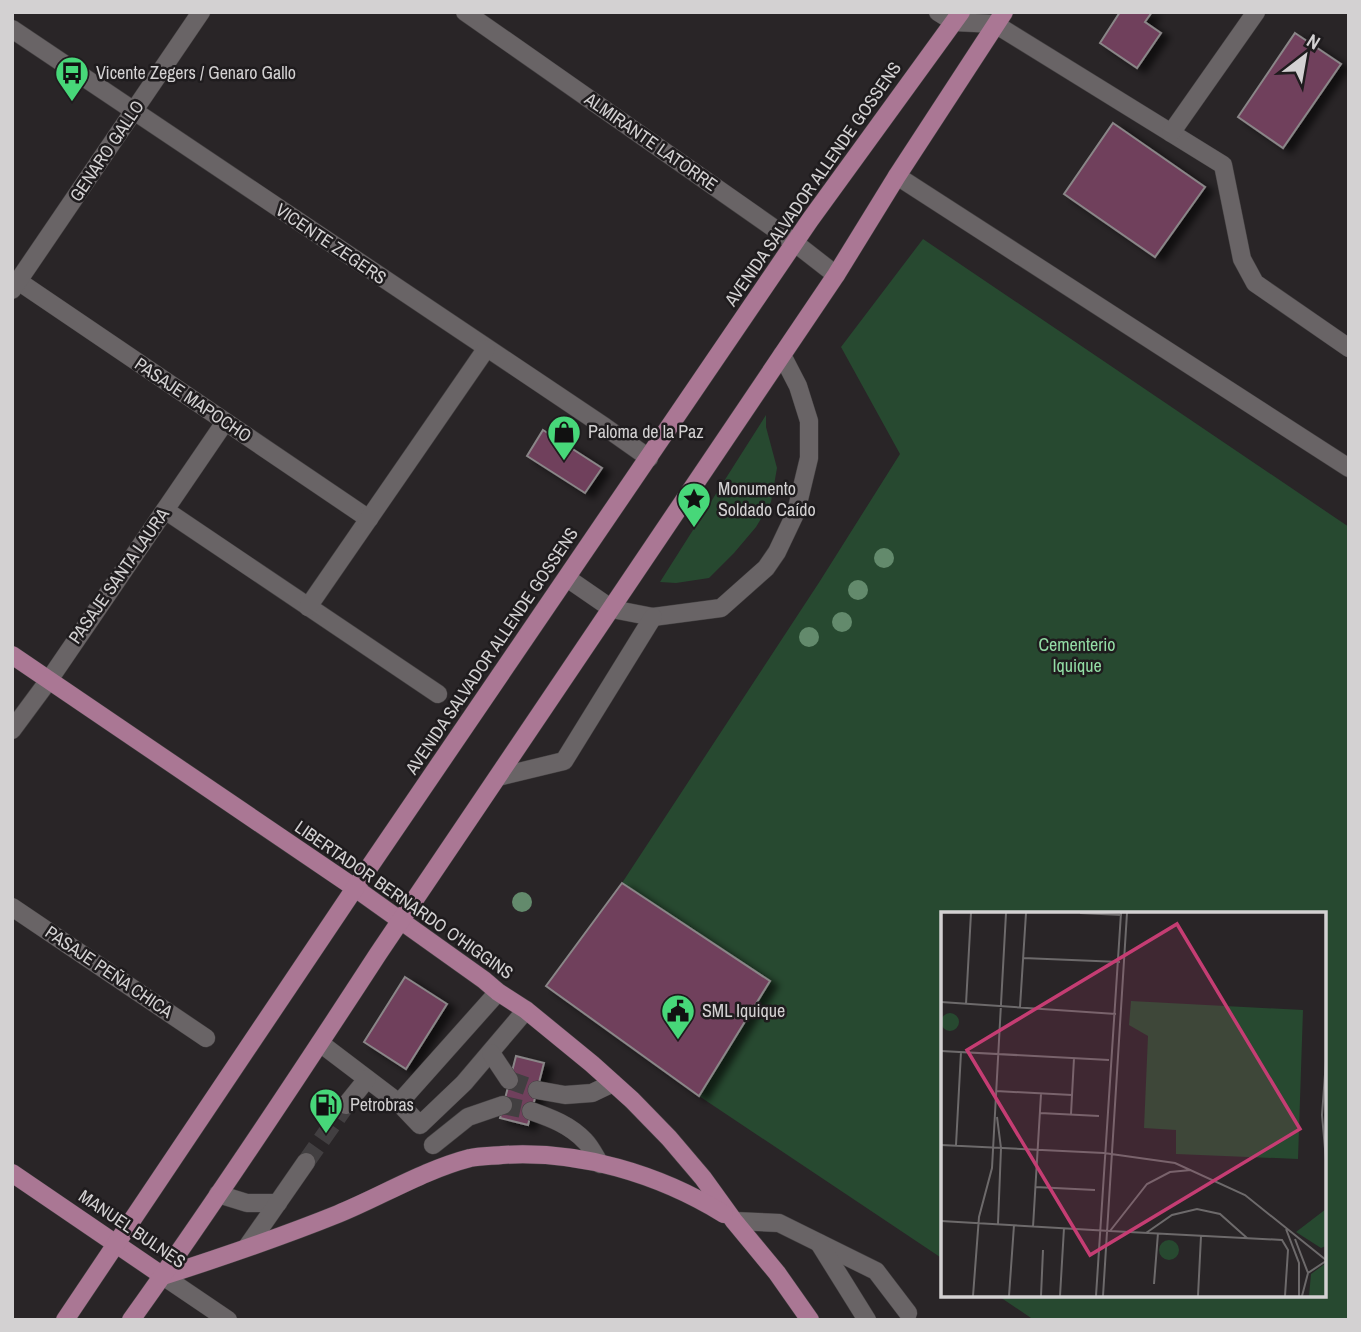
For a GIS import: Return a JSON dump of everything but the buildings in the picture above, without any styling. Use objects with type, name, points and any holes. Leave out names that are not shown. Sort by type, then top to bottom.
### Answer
[{"type":"main road","name":"AVENIDA SALVADOR ALLENDE GOSSENS","points":[[65,1320],[355,888],[810,220],[958,17]]},
{"type":"main road","points":[[131,1320],[836,275],[999,18]]},
{"type":"main road","name":"LIBERTADOR BERNARDO O'HIGGINS","points":[[12,655],[355,888],[526,1010],[632,1100],[669,1138],[703,1178],[810,1320]]},
{"type":"main road","name":"LIBERTADOR BERNARDO O'HIGGINS","points":[[163,1276],[340,1213],[442,1167],[472,1157],[519,1154],[600,1164],[647,1177],[677,1189],[734,1220]]},
{"type":"main road","name":"MANUEL BULNES","points":[[12,1173],[163,1276]]},
{"type":"street","name":"GENARO GALLO","points":[[15,285],[201,12]]},
{"type":"street","name":"ALMIRANTE LATORRE","points":[[465,12],[795,243],[836,275]]},
{"type":"street","points":[[938,12],[958,17],[999,18],[1223,166],[1242,259],[1255,283],[1349,348]]},
{"type":"street","points":[[1171,133],[1256,12]]},
{"type":"street","name":"VICENTE ZEGERS","points":[[12,29],[649,458]]},
{"type":"street","points":[[897,176],[1349,468]]},
{"type":"street","name":"PASAJE MAPOCHO","points":[[15,285],[369,519]]},
{"type":"street","points":[[308,607],[486,349]]},
{"type":"street","points":[[567,578],[612,609],[653,617],[721,608],[766,568],[777,552],[796,512],[809,458],[809,421],[798,386],[782,355]]},
{"type":"street","name":"PASAJE SANTA LAURA","points":[[12,730],[225,422]]},
{"type":"street","points":[[165,510],[438,694]]},
{"type":"street","points":[[498,777],[565,761],[653,617]]},
{"type":"street","name":"PASAJE PEÑA CHICA","points":[[12,906],[206,1038]]},
{"type":"street","points":[[399,1104],[498,992]]},
{"type":"street","points":[[420,1125],[464,1083],[526,1010]]},
{"type":"street","points":[[320,1043],[399,1104],[420,1125],[433,1145],[442,1167]]},
{"type":"street","points":[[491,1053],[509,1080]]},
{"type":"street","points":[[346,1105],[367,1079]]},
{"type":"street","points":[[537,1090],[565,1095],[593,1093],[613,1083]]},
{"type":"street","points":[[433,1145],[468,1117],[503,1105]]},
{"type":"street","points":[[531,1111],[569,1127],[586,1141],[600,1164]]},
{"type":"street","points":[[247,1247],[306,1162]]},
{"type":"street","points":[[218,1194],[247,1203],[278,1203]]},
{"type":"street","points":[[734,1220],[779,1223],[876,1271],[908,1313]]},
{"type":"street","points":[[818,1241],[867,1320]]},
{"type":"street","name":"MANUEL BULNES","points":[[163,1276],[228,1320]]},
{"type":"green space","name":"Cementerio Iquique","points":[[923,239],[1349,527],[1349,1320],[1034,1320],[1000,1297],[1326,1297],[1326,912],[941,912],[941,1258],[699,1096],[770,981],[622,883],[900,454],[841,347]]},
{"type":"green space","points":[[766,415],[766,427],[777,468],[771,502],[756,527],[709,578],[676,583],[660,582]]},
{"type":"tunnel","points":[[509,1080],[537,1090]]},
{"type":"tunnel","points":[[306,1162],[346,1105]]},
{"type":"tunnel","points":[[503,1105],[531,1111]]},
{"type":"place","name":"Vicente Zegers / Genaro Gallo","points":[[72,103]]},
{"type":"place","name":"Paloma de la Paz","points":[[564,462]]},
{"type":"place","name":"Monumento Soldado Caído","points":[[694,529]]},
{"type":"place","name":"SML Iquique","points":[[678,1041]]},
{"type":"place","name":"Petrobras","points":[[326,1135]]}]
